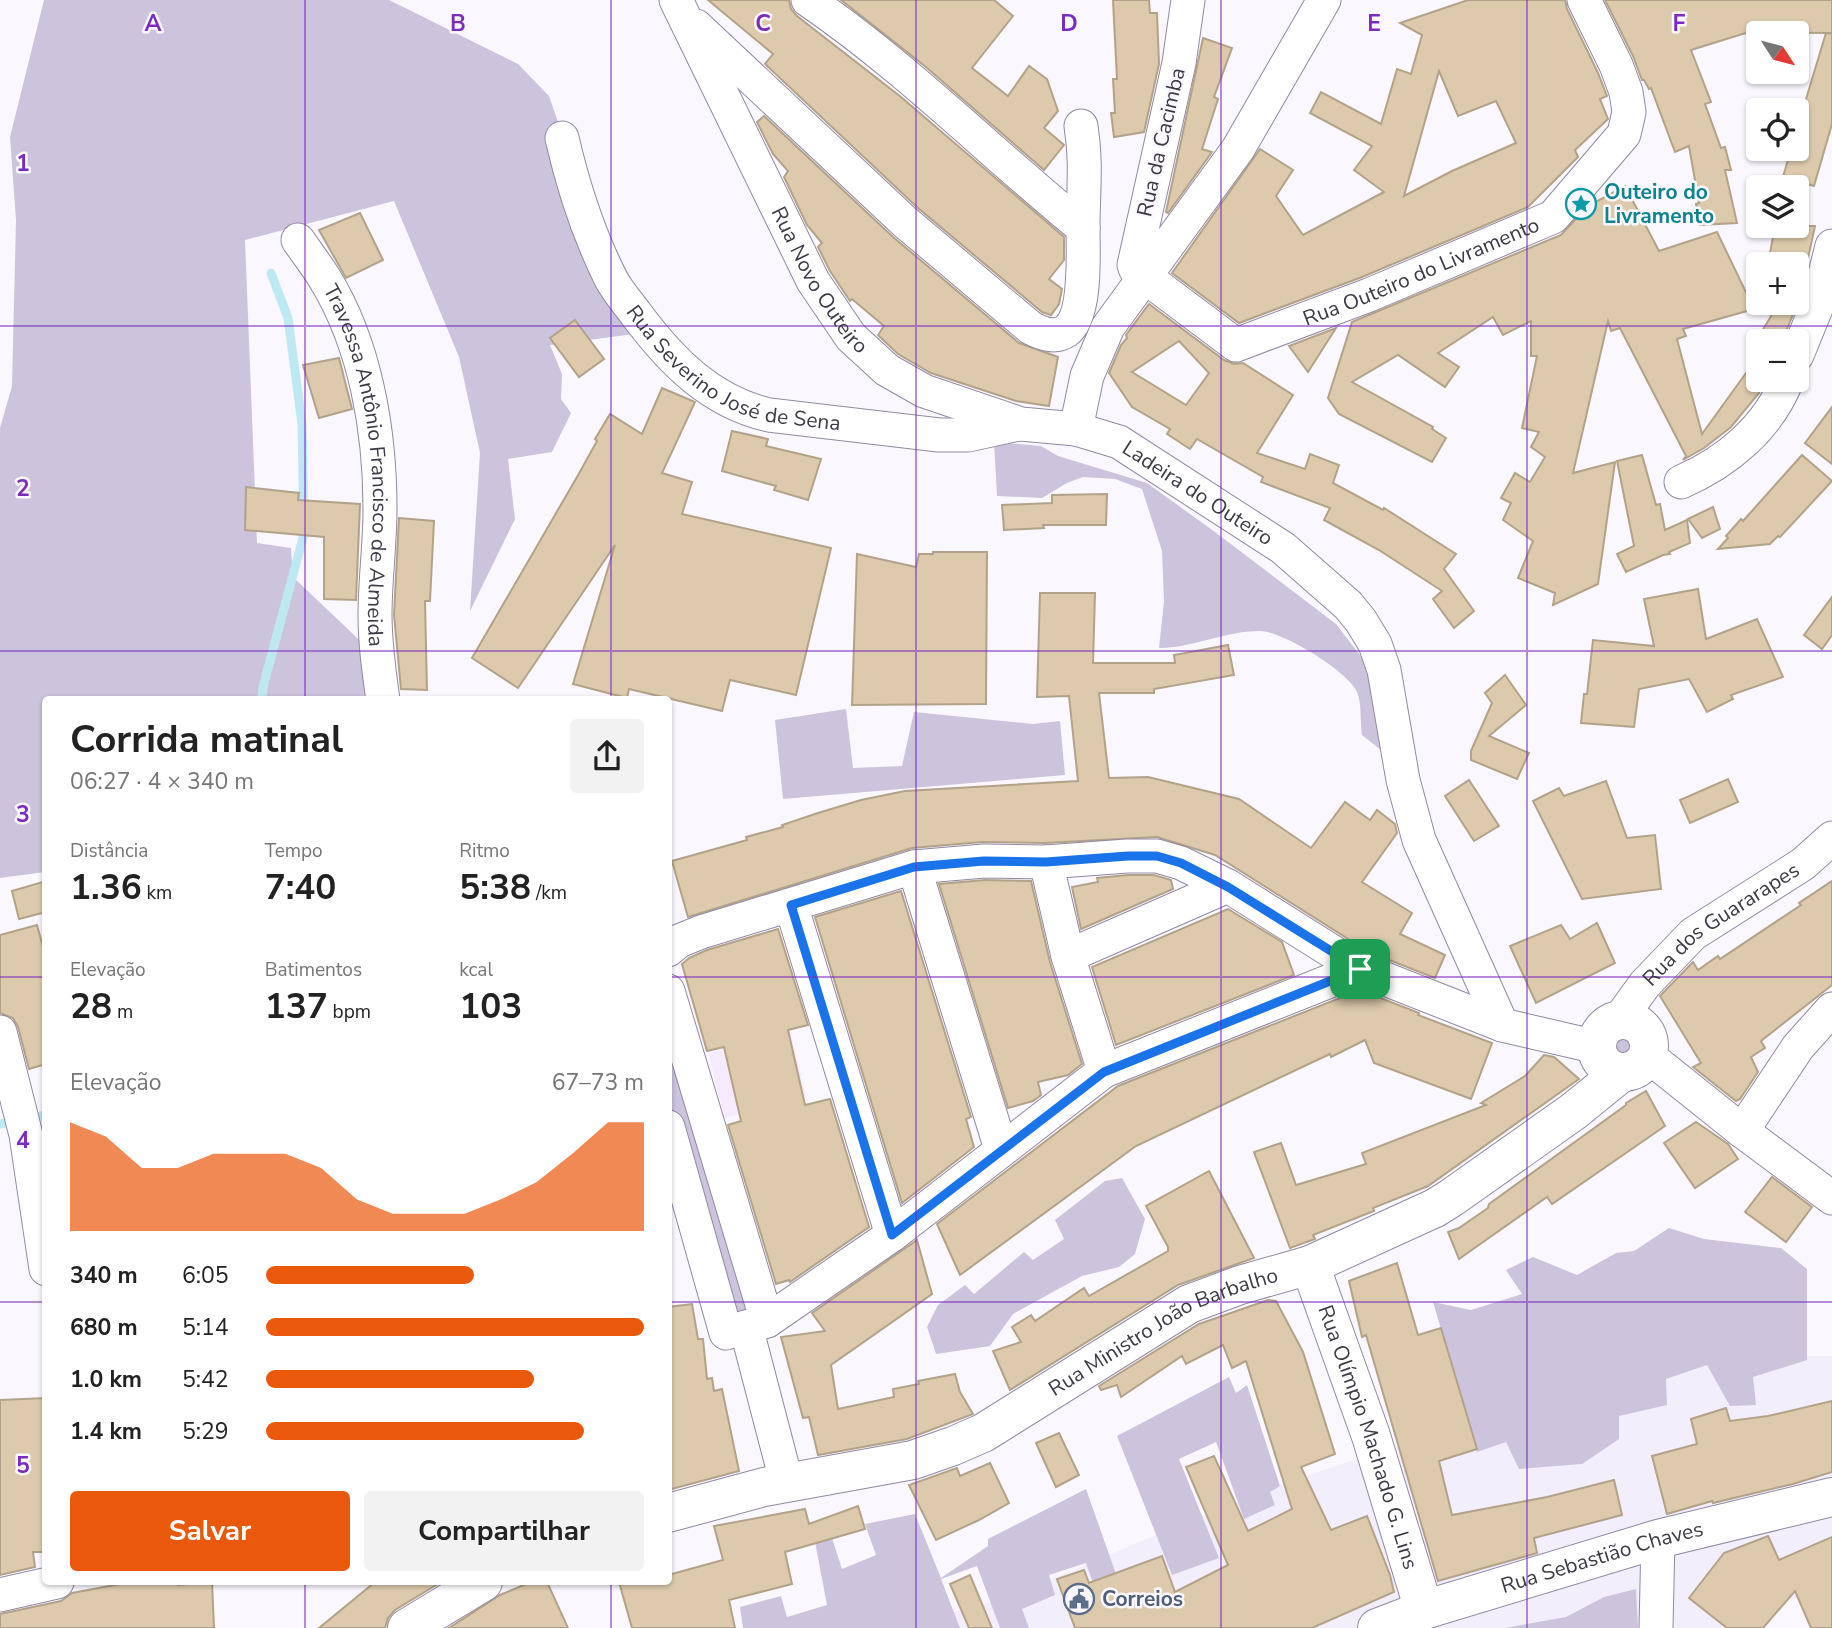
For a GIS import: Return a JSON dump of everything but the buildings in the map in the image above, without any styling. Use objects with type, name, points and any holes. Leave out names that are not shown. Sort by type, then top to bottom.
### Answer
[{"type":"main road","name":"Rua Ministro João Barbalho","points":[[672,1512],[764,1487],[914,1460],[983,1433],[1189,1304],[1230,1288],[1310,1265],[1435,1208],[1574,1111],[1621,1048]]},
{"type":"main road","name":"Rua Olímpio Machado G. Lins","points":[[1310,1265],[1371,1436],[1424,1610]]},
{"type":"main road","name":"Rua Sebastião Chaves","points":[[1377,1628],[1424,1610],[1658,1539],[1832,1497]]},
{"type":"main road","points":[[411,1626],[478,1585]]},
{"type":"street","points":[[808,0],[865,41],[1083,228]]},
{"type":"street","name":"Rua da Cacimba","points":[[1146,277],[1136,270],[1134,261],[1179,63],[1188,0]]},
{"type":"street","points":[[1076,429],[1087,376],[1108,327],[1238,149],[1324,0]]},
{"type":"street","name":"Rua Outeiro do Livramento","points":[[1146,277],[1236,345],[1369,296],[1553,217],[1624,134],[1629,112],[1626,92],[1616,65],[1584,0]]},
{"type":"street","points":[[678,5],[895,213],[1039,332],[1059,335],[1071,326],[1082,290],[1085,264],[1083,228],[1086,168],[1081,126]]},
{"type":"street","name":"Rua Novo Outeiro","points":[[678,5],[796,249],[813,281],[851,337],[887,370],[925,391],[1021,424],[1076,429]]},
{"type":"street","name":"Rua Severino José de Sena","points":[[562,138],[570,174],[613,282],[653,337],[695,380],[715,394],[749,410],[769,415],[915,433],[968,435],[1021,424]]},
{"type":"street","name":"Travessa Antônio Francisco de Almeida","points":[[298,240],[326,281],[359,357],[379,449],[380,512],[375,615],[377,666],[382,696]]},
{"type":"street","points":[[1808,329],[1817,306],[1832,246]]},
{"type":"street","points":[[1681,482],[1707,470],[1740,447],[1761,423],[1780,392]]},
{"type":"street","name":"Ladeira do Outeiro","points":[[1076,429],[1119,442],[1283,548],[1348,605],[1361,621],[1375,644],[1384,670],[1403,780],[1419,840],[1502,1025]]},
{"type":"street","name":"Rua dos Guararapes","points":[[1621,1048],[1652,975],[1693,934],[1803,864],[1832,838]]},
{"type":"street","points":[[672,947],[701,932],[914,867],[984,861],[1046,862],[1157,856],[1181,863],[1228,887],[1360,969],[1502,1025],[1621,1048],[1742,1131],[1832,1198]]},
{"type":"street","points":[[1046,862],[1068,956],[1104,1072]]},
{"type":"street","points":[[914,867],[1001,1149]]},
{"type":"street","points":[[1068,956],[1228,887]]},
{"type":"street","points":[[791,905],[892,1235]]},
{"type":"street","points":[[746,1327],[892,1235],[1104,1072],[1360,969]]},
{"type":"street","points":[[672,1008],[746,1327],[787,1484]]},
{"type":"street","points":[[1742,1131],[1798,1047],[1832,1009]]},
{"type":"street","points":[[0,1032],[24,1135],[42,1245]]},
{"type":"street","points":[[672,1137],[746,1327]]},
{"type":"street","points":[[1658,1539],[1662,1624]]},
{"type":"street","points":[[0,1595],[44,1585]]},
{"type":"shaded area","points":[[44,0],[389,0],[518,64],[549,96],[570,157],[657,331],[550,345],[562,374],[561,399],[571,413],[552,452],[508,459],[515,519],[470,611],[480,453],[459,357],[394,201],[245,240],[257,543],[291,548],[293,577],[373,653],[378,696],[42,696],[42,872],[0,878],[0,428],[12,386],[16,220],[10,137]]},
{"type":"shaded area","points":[[994,442],[1041,446],[1058,456],[1147,483],[1336,624],[1370,668],[1386,754],[1362,735],[1359,697],[1351,684],[1328,664],[1282,637],[1259,631],[1246,632],[1159,648],[1164,602],[1162,551],[1142,489],[1115,479],[1083,477],[1042,498],[997,496]]},
{"type":"shaded area","points":[[846,709],[853,768],[902,766],[914,712],[1033,724],[1060,721],[1065,775],[783,799],[775,720]]},
{"type":"shaded area","points":[[1629,1027],[1640,1038],[1642,1054],[1609,1060],[1606,1036],[1610,1031]]},
{"type":"shaded area","points":[[790,1031],[806,1097],[725,1118],[708,1053]]},
{"type":"shaded area","points":[[696,1055],[767,1315],[729,1325],[672,1122],[672,1063]]},
{"type":"shaded area","points":[[1122,1178],[1145,1219],[1135,1254],[1119,1267],[1082,1276],[1013,1314],[990,1346],[936,1354],[927,1327],[938,1305],[965,1285],[974,1294],[1024,1252],[1033,1260],[1064,1239],[1055,1220],[1105,1181]]},
{"type":"shaded area","points":[[1669,1228],[1704,1239],[1781,1248],[1807,1269],[1807,1360],[1753,1377],[1756,1405],[1730,1406],[1707,1365],[1666,1379],[1667,1405],[1619,1416],[1619,1439],[1582,1464],[1519,1469],[1506,1442],[1477,1452],[1433,1302],[1471,1310],[1522,1294],[1506,1270],[1533,1257],[1577,1275],[1616,1253],[1634,1251]]},
{"type":"shaded area","points":[[1734,1356],[1832,1356],[1832,1584],[1718,1628],[893,1628],[1007,1598],[1291,1481],[1385,1450],[1456,1434]]},
{"type":"shaded area","points":[[1229,1377],[1236,1393],[1247,1385],[1280,1486],[1270,1492],[1275,1505],[1244,1519],[1216,1442],[1179,1459],[1219,1558],[1172,1575],[1117,1436]]},
{"type":"shaded area","points":[[1086,1489],[1122,1591],[1099,1600],[1086,1563],[1049,1575],[1055,1595],[1022,1609],[1029,1628],[1000,1628],[977,1566],[941,1579],[960,1628],[743,1628],[740,1607],[781,1596],[787,1617],[827,1605],[815,1542],[831,1535],[842,1569],[876,1555],[865,1524],[915,1514],[941,1578],[988,1546],[988,1539]]},
{"type":"shaded area","points":[[1636,1589],[1638,1628],[1505,1628],[1566,1617],[1604,1597]]},
{"type":"waterway","points":[[262,696],[304,534],[302,424],[288,318],[271,273]]},
{"type":"waterway","points":[[0,1124],[42,1116]]},
{"type":"place","name":"Outeiro do Livramento","points":[[1581,204]]},
{"type":"place","name":"Correios","points":[[1079,1599]]},
{"type":"route","points":[[1157,856],[1181,863],[1228,887],[1360,969],[1104,1072],[892,1235],[791,905],[914,867],[984,861],[1046,862],[1157,856]]}]
